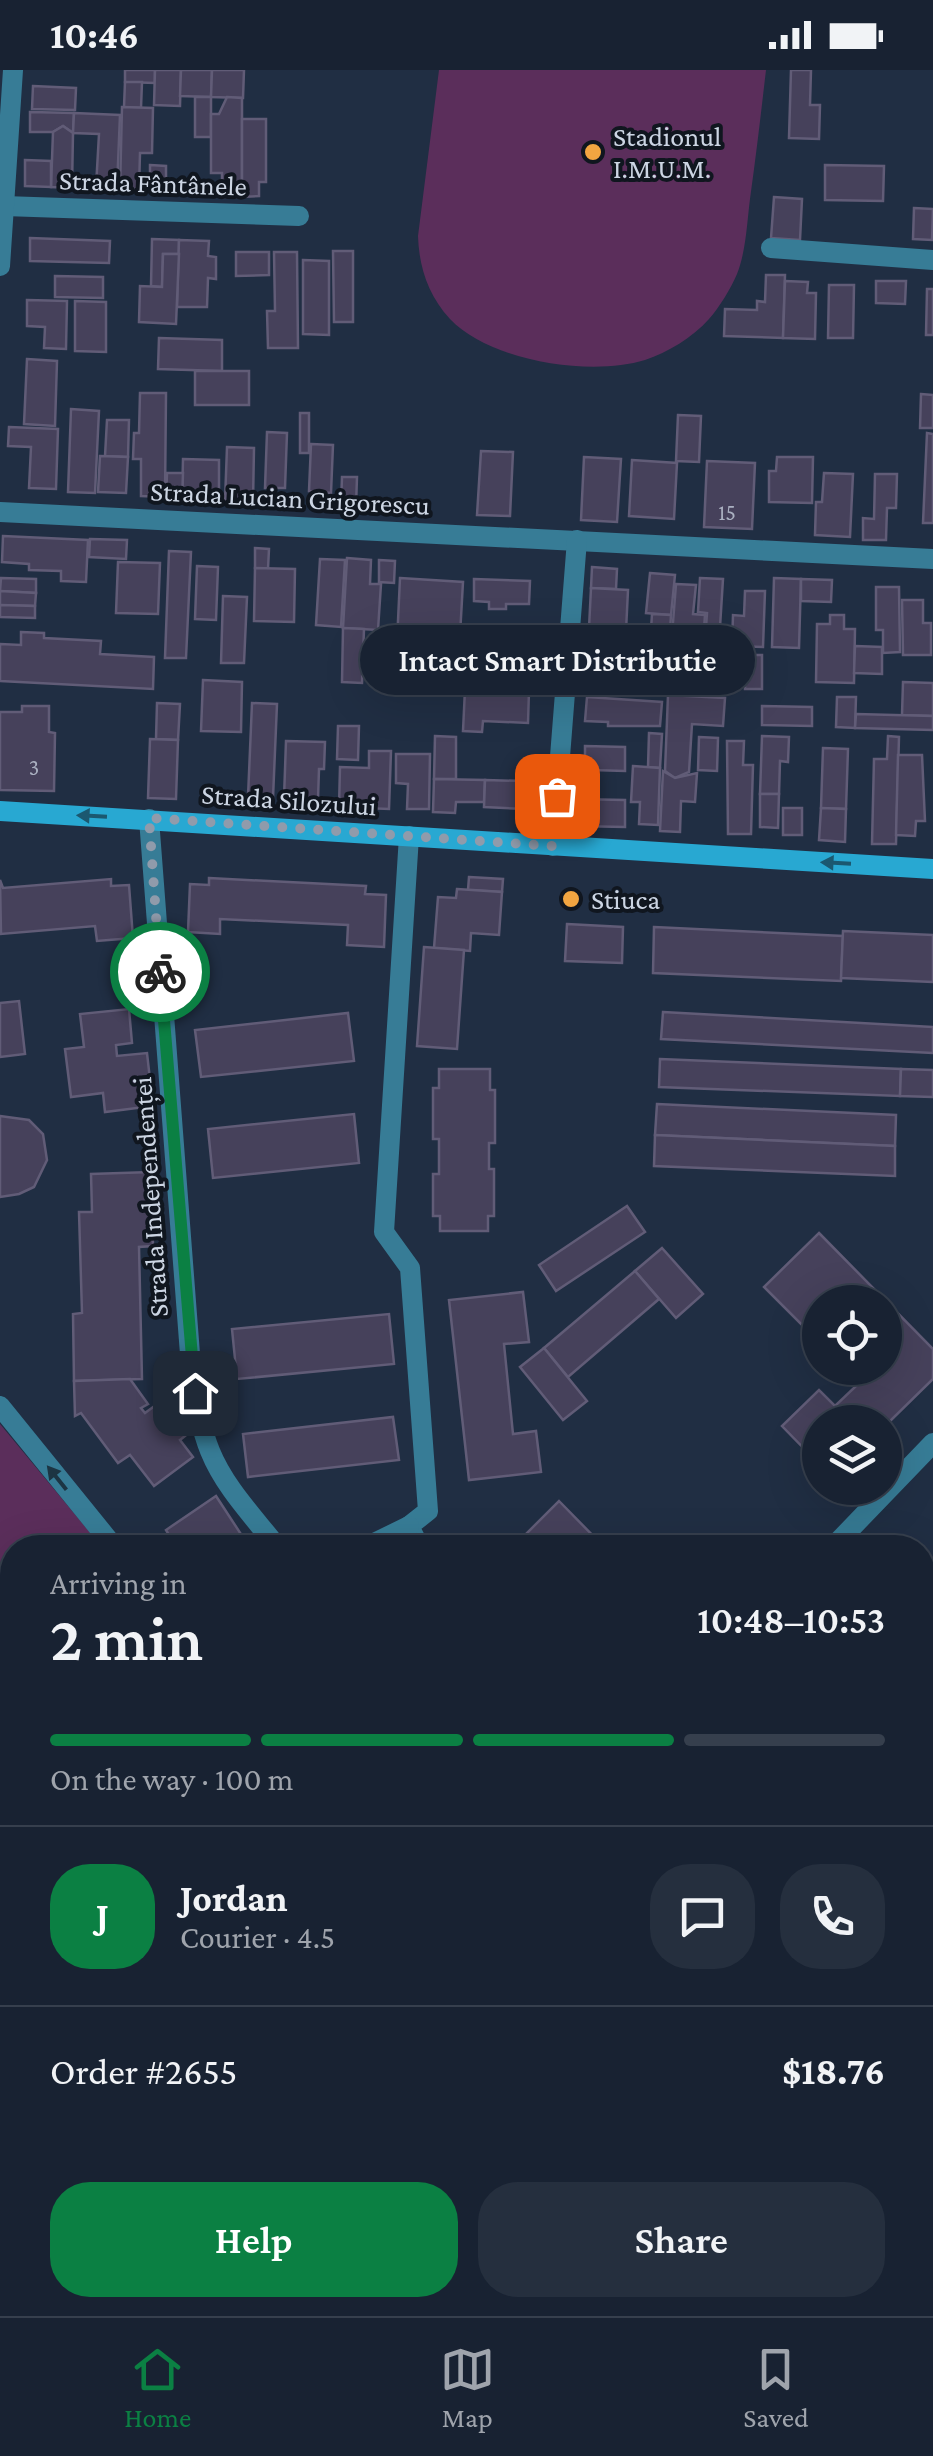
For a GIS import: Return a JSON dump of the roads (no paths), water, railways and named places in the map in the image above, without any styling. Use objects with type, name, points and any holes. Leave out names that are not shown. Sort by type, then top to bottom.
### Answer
[{"type":"main road","name":"Strada Silozului","points":[[0,812],[149,818],[933,869]]},
{"type":"street","points":[[0,266],[13,70]]},
{"type":"street","name":"Strada Fântânele","points":[[4,206],[300,216]]},
{"type":"street","points":[[770,248],[933,260]]},
{"type":"street","name":"Strada Lucian Grigorescu","points":[[0,512],[933,560]]},
{"type":"street","points":[[553,846],[577,540]]},
{"type":"street","name":"Strada Independenței","points":[[149,818],[191,1367],[199,1419],[210,1453],[227,1484],[268,1535]]},
{"type":"street","points":[[391,1535],[428,1511],[410,1268],[384,1232],[409,836]]},
{"type":"street","points":[[0,1406],[104,1535]]},
{"type":"street","points":[[848,1535],[933,1444]]},
{"type":"street","points":[[409,1526],[414,1535]]},
{"type":"place","name":"Stadionul I.M.U.M.","points":[[593,152]]},
{"type":"place","name":"Intact Smart Distributie","points":[[557,796]]},
{"type":"place","name":"Stiuca","points":[[571,899]]}]
